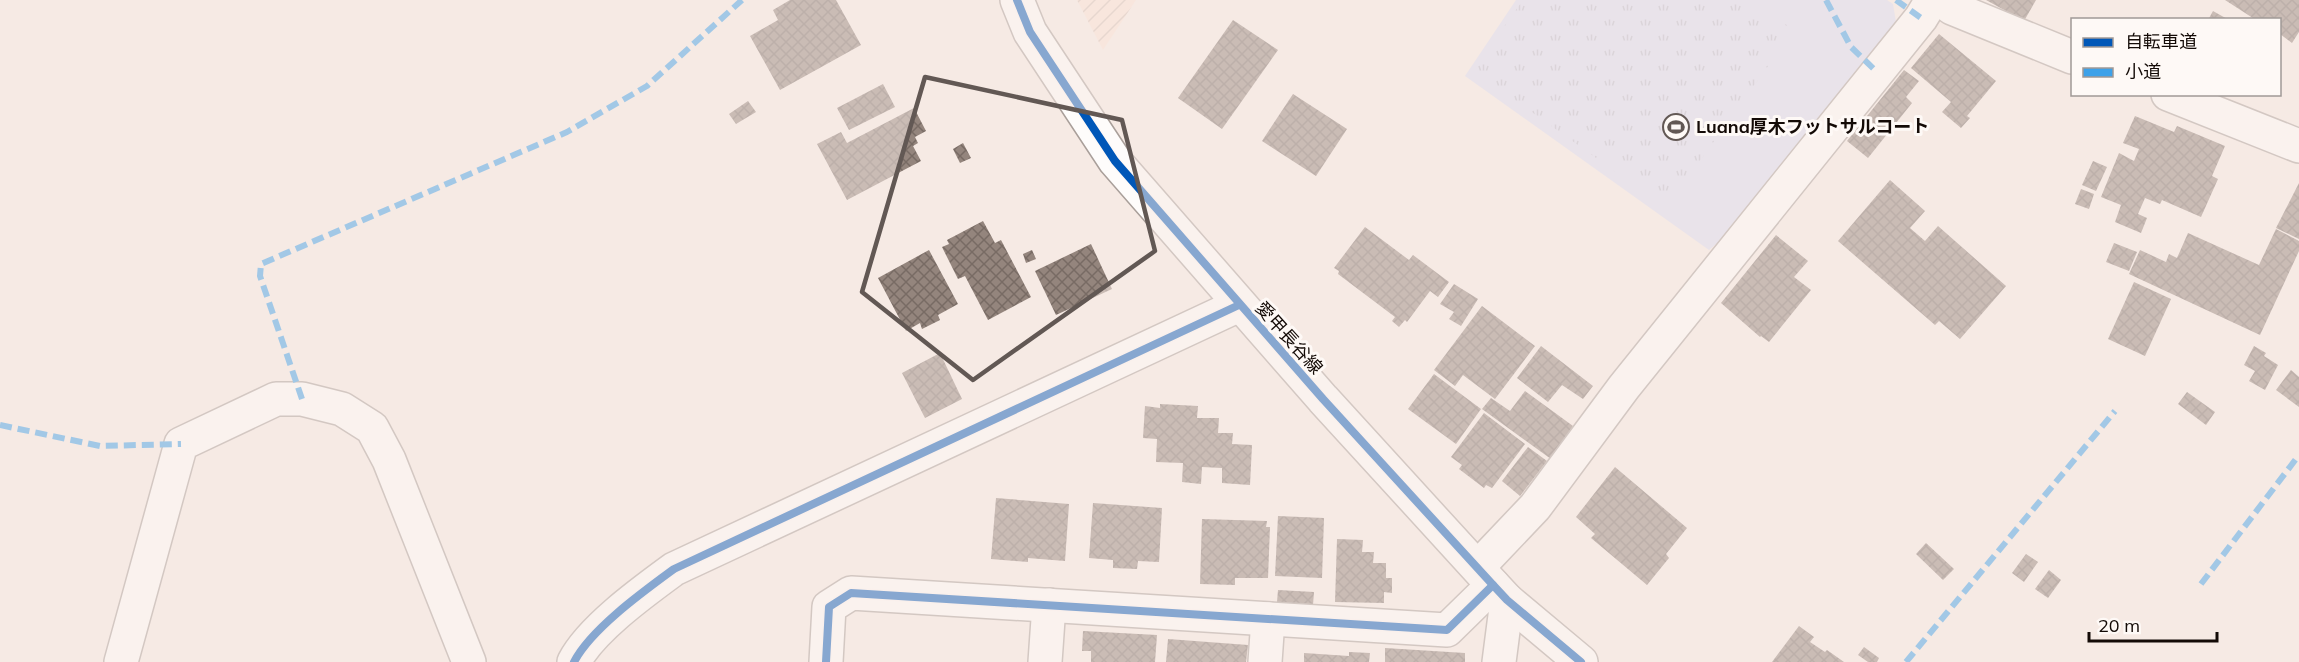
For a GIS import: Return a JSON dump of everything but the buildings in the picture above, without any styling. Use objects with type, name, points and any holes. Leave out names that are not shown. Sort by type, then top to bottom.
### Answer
[{"type":"street","name":"愛甲長谷線","points":[[1017,0],[1030,32],[1114,160],[1239,305],[1492,584],[1581,662]]},
{"type":"street","points":[[826,662],[829,607],[851,593],[1447,630],[1492,584],[1535,507],[1624,387],[1922,18],[1932,0]]},
{"type":"street","points":[[1942,0],[1952,8],[2071,56]]},
{"type":"street","points":[[2173,96],[2299,146]]},
{"type":"street","points":[[574,662],[579,651],[631,600],[674,569],[1239,305]]},
{"type":"street","points":[[121,662],[182,444],[276,399],[302,399],[342,409],[372,428],[388,460],[469,662]]},
{"type":"street","points":[[1492,584],[1499,662]]},
{"type":"street","points":[[1045,662],[1049,605]]},
{"type":"street","points":[[1265,662],[1268,619]]},
{"type":"highlighted area","points":[[925,77],[1122,120],[1155,251],[973,380],[862,292]]},
{"type":"shaded area","points":[[1077,0],[1136,0],[1103,50]]},
{"type":"green space","name":"Luana厚木フットサルコート","points":[[1516,0],[1887,0],[1893,4],[1897,28],[1733,230],[1709,250],[1465,76]]},
{"type":"green space","name":"Luana厚木フットサルコート","points":[[1523,0],[1759,0],[1756,4],[1794,30],[1666,208],[1473,70]]},
{"type":"marked path","points":[[302,399],[260,276],[261,264],[567,132],[647,86],[742,0]]},
{"type":"marked path","points":[[1826,0],[1851,47],[1876,71]]},
{"type":"marked path","points":[[1896,0],[1921,18]]},
{"type":"marked path","points":[[1906,662],[2115,411]]},
{"type":"marked path","points":[[0,425],[100,446],[181,444]]},
{"type":"marked path","points":[[2201,584],[2299,455]]},
{"type":"cycle path","points":[[1017,0],[1030,32],[1115,161],[1323,399],[1493,585],[1507,600],[1581,662]]},
{"type":"cycle path","points":[[574,662],[582,649],[605,624],[674,569],[1239,305]]},
{"type":"cycle path","points":[[826,662],[829,607],[851,593],[1447,630],[1493,585]]},
{"type":"place","name":"Luana厚木フットサルコート","points":[[1676,127]]}]
